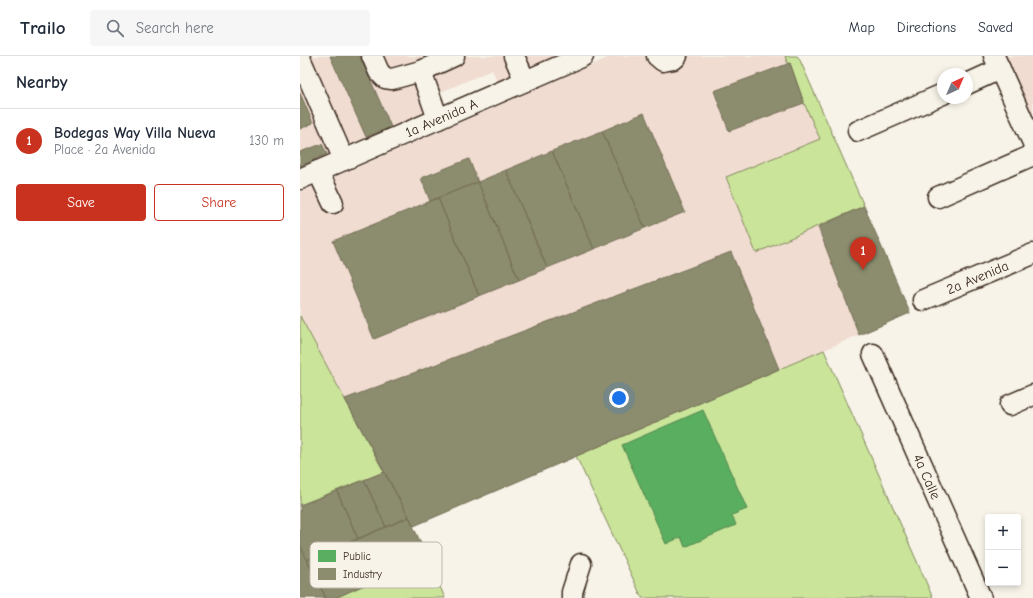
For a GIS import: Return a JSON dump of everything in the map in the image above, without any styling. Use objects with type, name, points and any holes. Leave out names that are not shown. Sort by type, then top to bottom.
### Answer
[{"type":"street","points":[[372,56],[379,72],[385,78],[392,79],[421,71],[454,56]]},
{"type":"street","points":[[514,56],[525,81]]},
{"type":"street","name":"1a Avenida A","points":[[300,179],[583,56]]},
{"type":"street","points":[[657,56],[663,61],[677,56]]},
{"type":"street","points":[[300,58],[344,160]]},
{"type":"street","points":[[973,80],[997,63],[1033,143]]},
{"type":"street","points":[[421,71],[438,119]]},
{"type":"street","points":[[858,131],[937,97]]},
{"type":"street","points":[[938,197],[1033,155]]},
{"type":"street","points":[[318,171],[333,203]]},
{"type":"street","name":"2a Avenida","points":[[923,300],[1033,254]]},
{"type":"street","name":"4a Calle","points":[[873,354],[982,598]]},
{"type":"street","points":[[1010,405],[1033,394]]},
{"type":"street","points":[[572,598],[572,592],[582,564]]},
{"type":"shaded area","points":[[300,56],[556,56],[498,82],[492,70],[441,92],[446,105],[300,166]]},
{"type":"shaded area","points":[[612,56],[797,56],[910,313],[414,526],[421,542],[310,542],[310,588],[357,588],[335,598],[300,598],[300,505],[384,472],[300,316],[300,192]]},
{"type":"shaded area","points":[[1006,56],[1033,56],[1033,116]]},
{"type":"green space","points":[[785,56],[797,56],[799,58],[864,206],[756,253],[726,177],[820,139],[804,103],[790,63],[788,64]]},
{"type":"green space","points":[[300,316],[384,472],[300,505]]},
{"type":"green space","points":[[824,350],[933,598],[642,598],[576,456]]},
{"type":"green space","points":[[357,588],[441,588],[445,598],[335,598]]},
{"type":"building: Public","points":[[703,410],[747,509],[732,515],[736,525],[685,547],[681,537],[666,544],[622,445]]},
{"type":"building: Industry","points":[[330,56],[360,56],[391,127],[366,137]]},
{"type":"building: Industry","points":[[790,63],[804,103],[729,131],[714,91]]},
{"type":"building: Industry","points":[[300,93],[313,123],[300,129]]},
{"type":"building: Industry","points":[[644,113],[685,212],[645,228],[602,131]]},
{"type":"building: Industry","points":[[602,131],[645,228],[594,249],[552,151]]},
{"type":"building: Industry","points":[[322,144],[327,154],[300,166],[300,152]]},
{"type":"building: Industry","points":[[552,151],[594,249],[547,268],[506,170]]},
{"type":"building: Industry","points":[[469,159],[478,182],[430,201],[421,178]]},
{"type":"building: Industry","points":[[506,170],[547,268],[519,280],[478,182]]},
{"type":"building: Industry","points":[[478,182],[519,280],[479,296],[438,198]]},
{"type":"building: Industry","points":[[438,198],[479,296],[374,339],[333,241]]},
{"type":"building: Industry","points":[[864,206],[910,313],[859,335],[818,227]]},
{"type":"building: Industry","points":[[731,252],[779,369],[414,526],[345,399]]},
{"type":"building: Industry","points":[[384,472],[409,517],[386,527],[364,480]]},
{"type":"building: Industry","points":[[364,480],[386,527],[358,539],[337,491]]},
{"type":"building: Industry","points":[[337,491],[358,539],[351,542],[310,542],[310,559],[307,560],[300,545],[300,505]]},
{"type":"building: Industry","points":[[409,517],[420,542],[350,542]]},
{"type":"building: Industry","points":[[300,545],[310,566],[310,588],[321,588],[326,598],[300,598]]},
{"type":"building: Industry","points":[[310,559],[310,566],[307,560]]},
{"type":"building: Industry","points":[[321,588],[357,588],[335,598],[326,598]]},
{"type":"place","name":"Bodegas Way Villa Nueva","points":[[863,270]]}]
